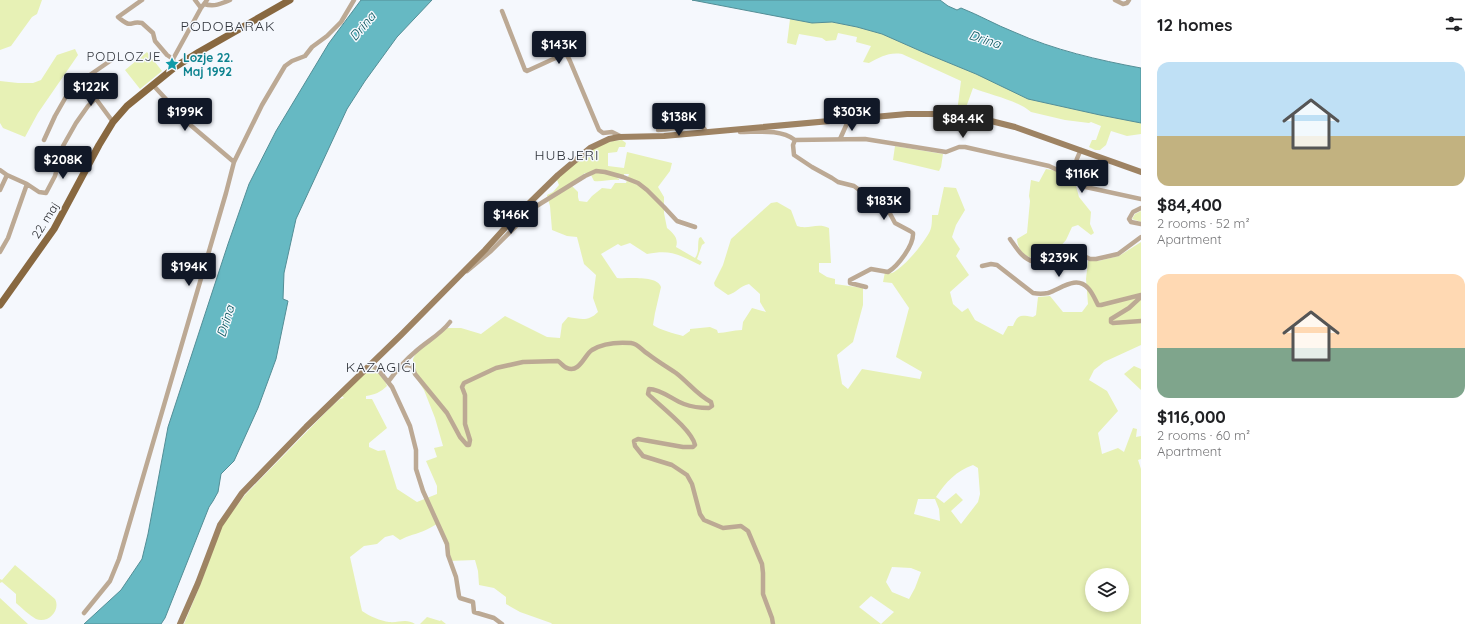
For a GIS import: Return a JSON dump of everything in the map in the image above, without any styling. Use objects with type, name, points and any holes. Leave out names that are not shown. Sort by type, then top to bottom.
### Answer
[{"type":"main road","name":"22. maj","points":[[1,301],[54,230],[99,145],[113,122],[127,106],[175,67],[290,0]]},
{"type":"street","points":[[142,0],[118,17],[130,25],[140,22],[142,23],[153,33],[155,41],[166,55],[173,60],[175,67]]},
{"type":"street","points":[[195,0],[201,8]]},
{"type":"street","points":[[173,60],[201,8],[206,2],[211,6],[230,0]]},
{"type":"street","points":[[84,613],[110,581],[119,558],[234,162],[262,105],[285,66],[292,61],[305,56],[312,47],[328,36],[340,22],[354,0]]},
{"type":"street","points":[[1115,0],[1123,4],[1129,0]]},
{"type":"street","points":[[502,11],[525,70],[527,71],[533,69],[562,55],[567,55],[598,130],[603,133],[612,132],[623,137]]},
{"type":"street","points":[[44,140],[65,97],[72,88],[110,61]]},
{"type":"street","points":[[82,80],[113,122]]},
{"type":"street","points":[[153,85],[188,123],[234,162]]},
{"type":"street","name":"22. maj","points":[[0,170],[39,192],[46,193],[55,176],[63,146],[80,118],[95,99]]},
{"type":"street","points":[[180,624],[198,583],[220,525],[242,493],[558,175],[590,148],[609,139],[623,137],[664,136],[849,119],[924,114],[969,116],[1015,127],[1141,172]]},
{"type":"street","points":[[840,139],[849,119]]},
{"type":"street","points":[[658,130],[669,130],[699,125],[704,128],[706,132]]},
{"type":"street","points":[[733,129],[736,132],[780,133],[788,135],[795,140],[865,139],[946,152],[959,147],[965,147],[1049,166],[1064,172],[1081,186],[1141,199]]},
{"type":"street","points":[[795,140],[793,145],[794,155],[838,182],[854,186],[866,195],[881,202],[887,208],[895,223],[913,233],[912,241],[895,268],[888,272],[871,269],[850,280],[850,283],[866,287]]},
{"type":"street","points":[[1076,182],[1074,168],[1076,159],[1081,150]]},
{"type":"street","points":[[456,279],[491,252],[535,207],[576,181],[596,171],[623,177],[638,183],[664,207],[676,222],[695,227]]},
{"type":"street","points":[[0,190],[7,175]]},
{"type":"street","name":"22. maj","points":[[0,252],[8,238],[27,184]]},
{"type":"street","points":[[1141,208],[1133,212],[1129,219],[1131,222],[1141,224]]},
{"type":"street","points":[[1010,239],[1019,253],[1026,259],[1034,262],[1057,253],[1078,253],[1086,258],[1096,259],[1118,254],[1141,237]]},
{"type":"street","points":[[982,266],[991,264],[997,265],[1033,293],[1046,294],[1070,282],[1085,285],[1098,304],[1101,305],[1141,296]]},
{"type":"street","points":[[1141,296],[1129,308],[1111,320],[1113,323],[1141,321]]},
{"type":"street","points":[[388,382],[415,351],[434,338],[450,322]]},
{"type":"street","points":[[399,368],[407,365],[412,366],[416,374],[447,413],[460,437],[467,446],[470,442],[465,424],[465,395],[462,387],[464,383],[492,370],[522,362],[558,361],[567,368],[573,369],[582,363],[591,350],[611,343],[632,343],[640,346],[646,354],[677,374],[697,393],[711,402],[712,406],[710,408],[685,404],[655,390],[649,389],[648,394],[683,427],[695,445],[693,447],[683,447],[638,439],[634,441],[635,446],[643,456],[672,465],[687,475],[692,484],[700,514],[704,520],[723,528],[741,526],[748,531],[763,569],[763,594],[773,624]]},
{"type":"street","points":[[370,364],[380,372],[395,392],[412,432],[416,450],[416,469],[423,491],[447,544],[448,555],[456,577],[460,598],[473,602],[474,612],[494,618],[502,624]]},
{"type":"green space","points":[[0,0],[42,0],[37,14],[32,17],[11,46],[0,50]]},
{"type":"green space","points":[[790,19],[812,23],[831,22],[882,34],[976,74],[1028,99],[1141,123],[1141,134],[1127,136],[1111,131],[1106,145],[1100,150],[1095,150],[1089,147],[1092,140],[1096,140],[1101,126],[1091,122],[1065,120],[1031,112],[1011,101],[973,88],[964,113],[957,112],[961,81],[902,54],[889,54],[869,63],[863,62],[871,46],[856,42],[857,37],[838,33],[836,40],[826,41],[822,38],[799,34],[796,45],[787,43]]},
{"type":"green space","points":[[75,49],[78,55],[38,113],[25,137],[3,128],[0,123],[0,81],[33,83],[41,80],[57,55]]},
{"type":"green space","points":[[147,52],[162,71],[140,89],[125,70]]},
{"type":"green space","points":[[622,140],[626,143],[625,147],[619,147],[617,152],[608,153],[608,166],[624,168],[627,152],[672,163],[670,171],[658,187],[664,197],[664,213],[667,228],[676,238],[676,247],[695,258],[698,251],[699,238],[701,237],[705,243],[702,245],[697,259],[702,262],[700,265],[675,254],[663,252],[647,254],[630,243],[621,246],[618,244],[601,254],[617,278],[642,278],[658,283],[661,287],[653,325],[663,330],[683,336],[690,331],[690,329],[710,327],[717,330],[718,333],[742,330],[743,322],[752,308],[766,312],[760,302],[760,294],[749,284],[728,295],[715,286],[714,283],[723,265],[731,239],[771,203],[777,202],[791,210],[797,226],[825,226],[829,228],[831,263],[819,263],[819,272],[827,277],[835,279],[835,284],[863,288],[863,305],[853,342],[837,355],[842,384],[848,389],[862,369],[920,379],[922,372],[896,357],[909,308],[892,283],[883,282],[885,272],[892,273],[899,269],[927,236],[931,228],[932,215],[938,215],[944,187],[956,188],[965,210],[956,225],[952,237],[960,249],[956,256],[969,275],[950,292],[953,304],[962,312],[968,308],[975,320],[1003,335],[1008,326],[1013,326],[1018,317],[1033,317],[1036,315],[1038,297],[1050,296],[1063,312],[1082,312],[1088,304],[1086,279],[1088,261],[1098,261],[1119,256],[1141,242],[1141,345],[1104,362],[1094,370],[1089,380],[1107,391],[1118,411],[1098,433],[1102,454],[1118,448],[1124,452],[1133,428],[1137,429],[1136,437],[1141,436],[1141,459],[1138,460],[1141,469],[1141,624],[881,624],[552,624],[520,612],[506,604],[506,597],[494,588],[479,585],[478,571],[475,560],[449,561],[437,524],[400,540],[393,535],[385,537],[377,544],[364,546],[350,557],[362,611],[375,618],[386,621],[409,621],[415,624],[184,624],[222,525],[245,495],[330,408],[340,399],[344,398],[341,395],[371,368],[374,368],[380,374],[387,386],[377,393],[366,396],[366,399],[372,399],[387,428],[369,443],[369,447],[378,451],[385,450],[397,489],[417,502],[437,494],[437,486],[426,461],[437,457],[434,448],[443,446],[435,418],[424,390],[417,379],[413,359],[417,351],[447,328],[461,328],[481,334],[505,316],[547,337],[560,338],[562,324],[568,317],[588,319],[598,312],[593,298],[596,275],[584,264],[577,237],[567,236],[552,230],[550,206],[547,195],[553,192],[559,185],[557,180],[570,166],[586,153],[603,144]],"holes":[[[585,173],[588,176],[591,175],[594,181],[619,180],[617,178],[624,174],[629,174],[626,183],[615,183],[611,189],[602,188],[587,202],[579,201],[578,192],[570,184]],[[973,465],[978,468],[980,494],[978,502],[961,524],[951,511],[963,500],[956,493],[944,503],[936,497],[956,474]],[[918,499],[935,499],[939,509],[940,521],[914,514]],[[892,567],[911,568],[921,572],[909,599],[892,592],[886,582]],[[871,596],[894,612],[881,624],[859,607]]]},
{"type":"green space","points":[[895,146],[943,154],[939,171],[893,160]]},
{"type":"green space","points":[[1046,169],[1057,171],[1076,186],[1079,197],[1091,212],[1090,224],[1094,233],[1091,235],[1078,225],[1072,227],[1066,240],[1059,248],[1060,259],[1046,264],[1042,257],[1033,258],[1025,255],[1018,244],[1017,239],[1027,233],[1031,180],[1039,182]]},
{"type":"green space","points":[[1141,211],[1141,222],[1132,219],[1135,214]]},
{"type":"green space","points":[[1134,366],[1141,369],[1141,390],[1124,374]]},
{"type":"green space","points":[[15,565],[55,599],[55,611],[49,618],[41,620],[31,616],[16,603],[16,594],[2,582],[0,583],[0,579],[2,580]]},
{"type":"green space","points":[[0,598],[28,624],[0,624]]},
{"type":"green space","points":[[427,617],[441,620],[446,624],[420,624]]},
{"type":"water","name":"Drina","points":[[361,0],[432,0],[397,37],[347,109],[296,219],[284,273],[283,299],[288,301],[276,359],[258,408],[234,461],[221,474],[218,492],[209,507],[165,618],[161,624],[84,624],[121,590],[142,559],[168,427],[249,184],[276,131],[329,43]]},
{"type":"water","name":"Drina","points":[[692,0],[940,0],[957,10],[961,8],[1045,44],[1092,58],[1141,68],[1141,123],[1028,99],[976,74],[882,34],[857,27],[832,22],[812,23]]},
{"type":"place","name":"Lozje 22. Maj 1992","points":[[172,64]]},
{"type":"district","name":"PODOBARAK","points":[[228,26]]},
{"type":"district","name":"PODLOZJE","points":[[124,56]]},
{"type":"district","name":"HUBJERI","points":[[567,155]]},
{"type":"district","name":"KAZAGIĆI","points":[[381,367]]}]
